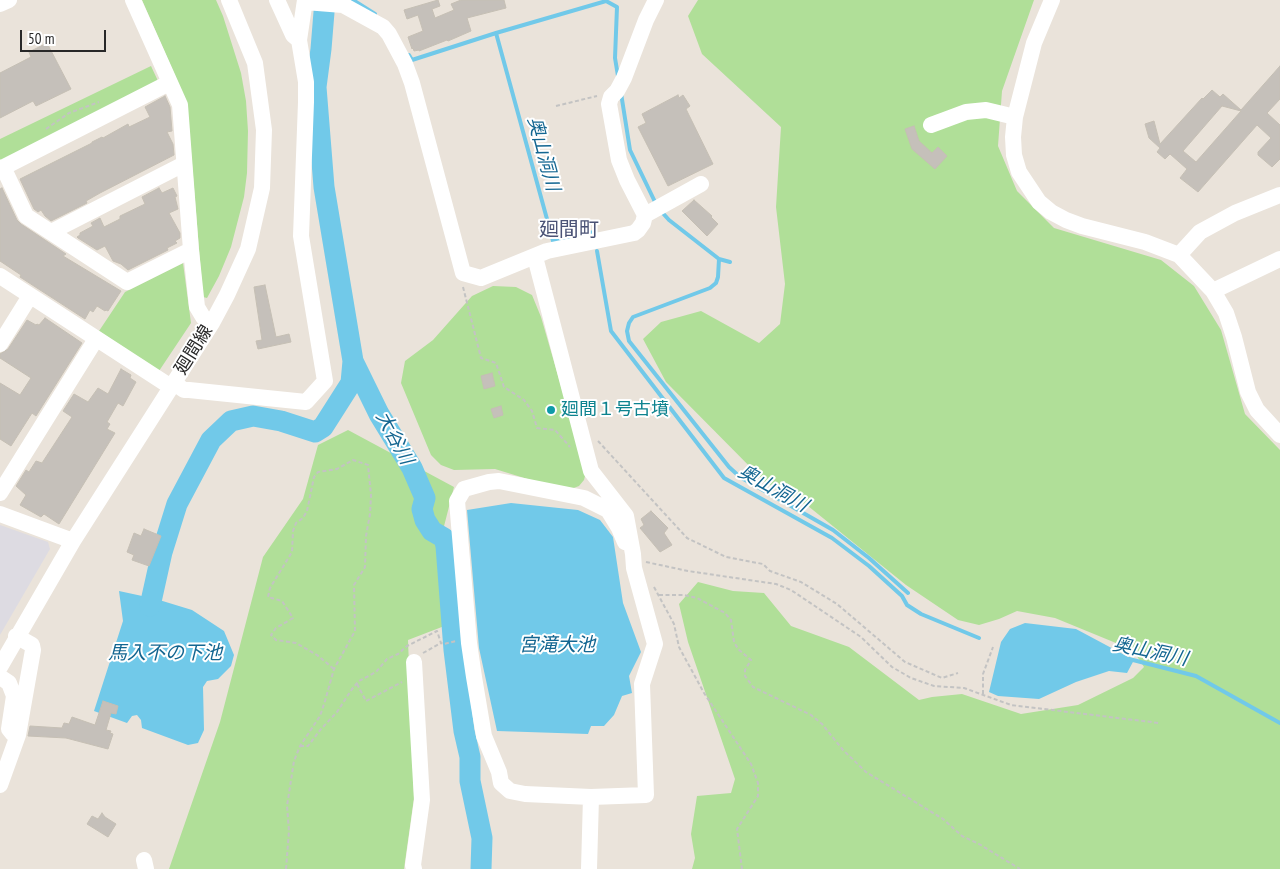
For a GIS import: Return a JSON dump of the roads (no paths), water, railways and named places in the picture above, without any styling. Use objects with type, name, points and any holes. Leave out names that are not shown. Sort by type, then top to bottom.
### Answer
[{"type":"street","points":[[0,4],[9,0]]},
{"type":"street","points":[[133,0],[180,105],[197,307],[203,317],[212,323]]},
{"type":"street","name":"廻間線","points":[[0,667],[16,636],[73,541],[212,323],[248,249],[262,188],[264,130],[255,63],[229,0]]},
{"type":"street","points":[[277,0],[293,35],[299,40]]},
{"type":"street","points":[[654,210],[626,180],[619,160],[610,104],[656,0]]},
{"type":"street","points":[[1052,0],[1034,43],[1015,116],[1014,155],[1019,172],[1038,202],[1051,212],[1082,226],[1145,242],[1179,255],[1213,291],[1226,314],[1248,392],[1257,410],[1280,435]]},
{"type":"street","points":[[0,276],[96,339],[172,385],[184,390],[306,402],[325,381],[302,236],[306,82],[299,40],[308,1],[343,2],[383,27],[389,34],[405,64],[412,83],[463,273],[481,278],[547,251],[634,233],[654,210],[701,184]]},
{"type":"street","points":[[169,83],[2,168],[26,216],[127,282],[191,250]]},
{"type":"street","points":[[932,125],[966,112],[986,110],[1015,116]]},
{"type":"street","points":[[51,232],[184,164]]},
{"type":"street","points":[[1179,255],[1200,232],[1234,213],[1280,196]]},
{"type":"street","points":[[535,256],[591,445],[591,471],[626,516],[633,556],[634,568],[654,644],[642,684],[646,795],[591,797],[525,794],[510,791],[501,783],[499,772],[484,736],[469,643],[456,501],[464,489],[489,482],[584,498],[608,510],[633,556]]},
{"type":"street","points":[[1213,291],[1280,259]]},
{"type":"street","points":[[0,344],[30,296]]},
{"type":"street","points":[[0,493],[96,339]]},
{"type":"street","points":[[0,514],[73,541]]},
{"type":"street","points":[[0,785],[18,735],[33,650],[32,646],[16,636]]},
{"type":"street","points":[[414,669],[422,800],[414,869]]},
{"type":"street","points":[[0,677],[9,684],[14,696],[9,729],[12,734],[18,735]]},
{"type":"street","points":[[589,869],[591,797]]},
{"type":"water","name":"宮滝大池","points":[[511,503],[578,510],[600,520],[613,537],[623,603],[641,652],[629,676],[632,693],[622,696],[614,715],[604,726],[591,726],[588,734],[497,731],[479,648],[467,510]]},
{"type":"water","name":"馬入不の下池","points":[[119,591],[156,599],[192,610],[224,631],[234,655],[231,666],[218,679],[207,681],[203,687],[204,730],[198,743],[188,745],[142,728],[141,720],[137,715],[132,716],[127,723],[94,711],[123,621]]},
{"type":"water","points":[[1025,623],[1076,629],[1134,660],[1127,673],[1109,671],[1076,682],[1039,699],[998,696],[989,692],[1001,642],[1010,629]]},
{"type":"waterway","name":"大谷川","points":[[325,0],[316,87],[324,187],[353,361],[379,414],[412,468],[425,498],[422,509],[425,520],[432,531],[444,538],[454,650],[464,731],[470,757],[470,781],[482,838],[481,869]]},
{"type":"waterway","points":[[353,0],[375,14]]},
{"type":"waterway","points":[[409,55],[412,60],[606,1],[617,7],[615,58],[618,76]]},
{"type":"waterway","name":"奥山洞川","points":[[496,33],[553,241],[594,232]]},
{"type":"waterway","points":[[621,93],[630,150],[656,204]]},
{"type":"waterway","points":[[660,210],[669,220],[719,259],[730,262]]},
{"type":"waterway","name":"奥山洞川","points":[[597,251],[611,331],[724,478],[832,538],[869,566],[902,596],[907,605],[921,614],[979,638]]},
{"type":"waterway","points":[[719,259],[716,283],[710,288],[633,317],[627,331],[629,341],[729,467],[740,477],[833,530],[869,558],[908,593]]},
{"type":"waterway","points":[[150,606],[162,552],[177,504],[211,440],[231,421],[253,416],[281,421],[315,432],[323,427],[351,383],[353,361]]},
{"type":"waterway","name":"奥山洞川","points":[[1129,659],[1196,676],[1280,723]]},
{"type":"place","name":"廻間１号古墳","points":[[551,410]]},
{"type":"district","name":"廻間町","points":[[569,230]]}]
